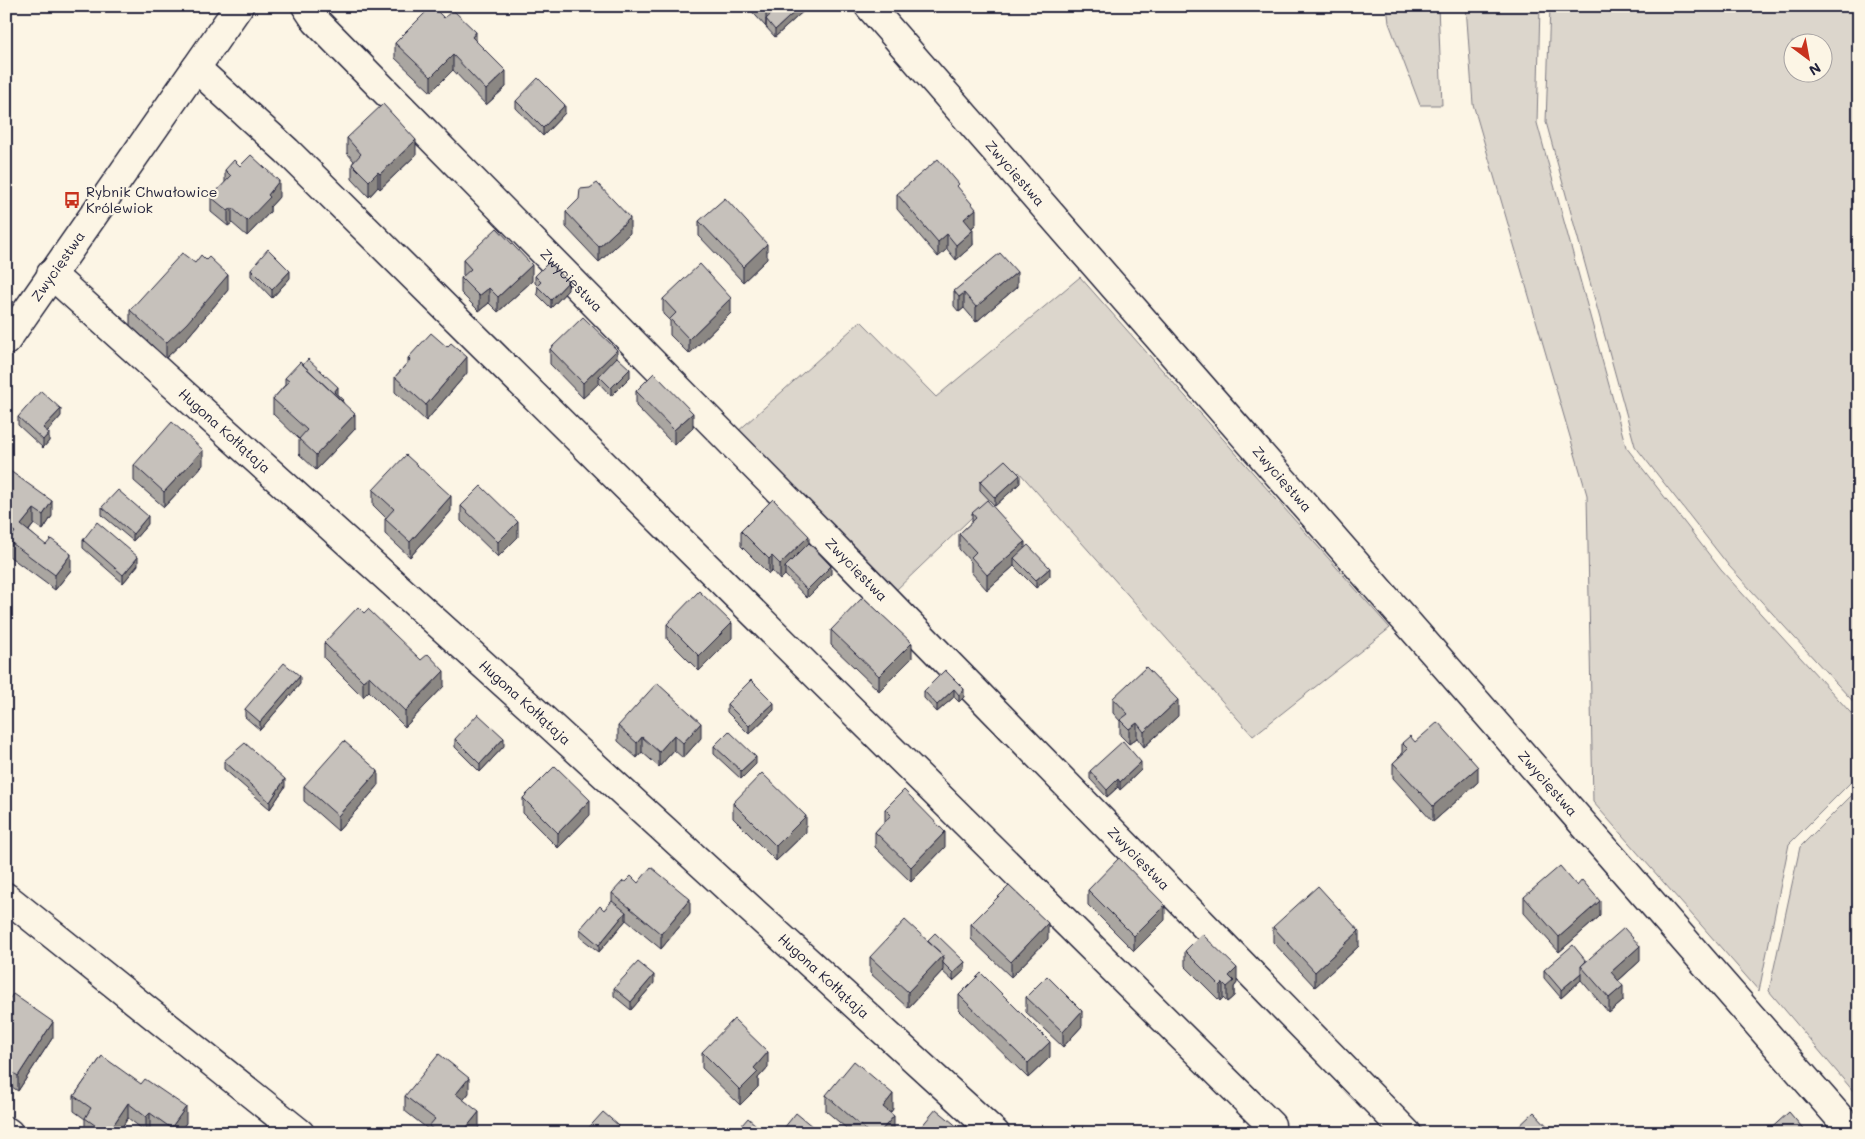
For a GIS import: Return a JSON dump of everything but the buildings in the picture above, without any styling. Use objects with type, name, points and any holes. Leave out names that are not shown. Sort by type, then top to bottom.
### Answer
[{"type":"street","name":"Zwycięstwa","points":[[6,340],[239,6]]},
{"type":"street","name":"Zwycięstwa","points":[[306,6],[316,22],[860,573],[1407,1133]]},
{"type":"street","name":"Zwycięstwa","points":[[869,6],[1853,1133]]},
{"type":"street","points":[[196,68],[286,151],[1272,1125]]},
{"type":"street","name":"Hugona Kołłątaja","points":[[51,274],[539,715],[995,1133]]},
{"type":"street","points":[[6,897],[300,1133]]},
{"type":"shaded area","points":[[1387,6],[1438,6],[1442,105],[1420,105],[1389,23]]},
{"type":"shaded area","points":[[1466,6],[1540,6],[1537,123],[1626,447],[1721,570],[1859,722],[1859,774],[1789,844],[1759,991],[1593,802],[1587,495],[1473,104]]},
{"type":"shaded area","points":[[1550,6],[1859,6],[1859,708],[1729,566],[1635,446],[1546,122]]},
{"type":"shaded area","points":[[1080,277],[1390,628],[1253,736],[1019,472],[894,592],[736,433],[861,321],[936,397]]},
{"type":"shaded area","points":[[1859,788],[1859,1098],[1769,991],[1800,847]]},
{"type":"place","name":"Rybnik Chwałowice Królewiok","points":[[72,200]]}]
